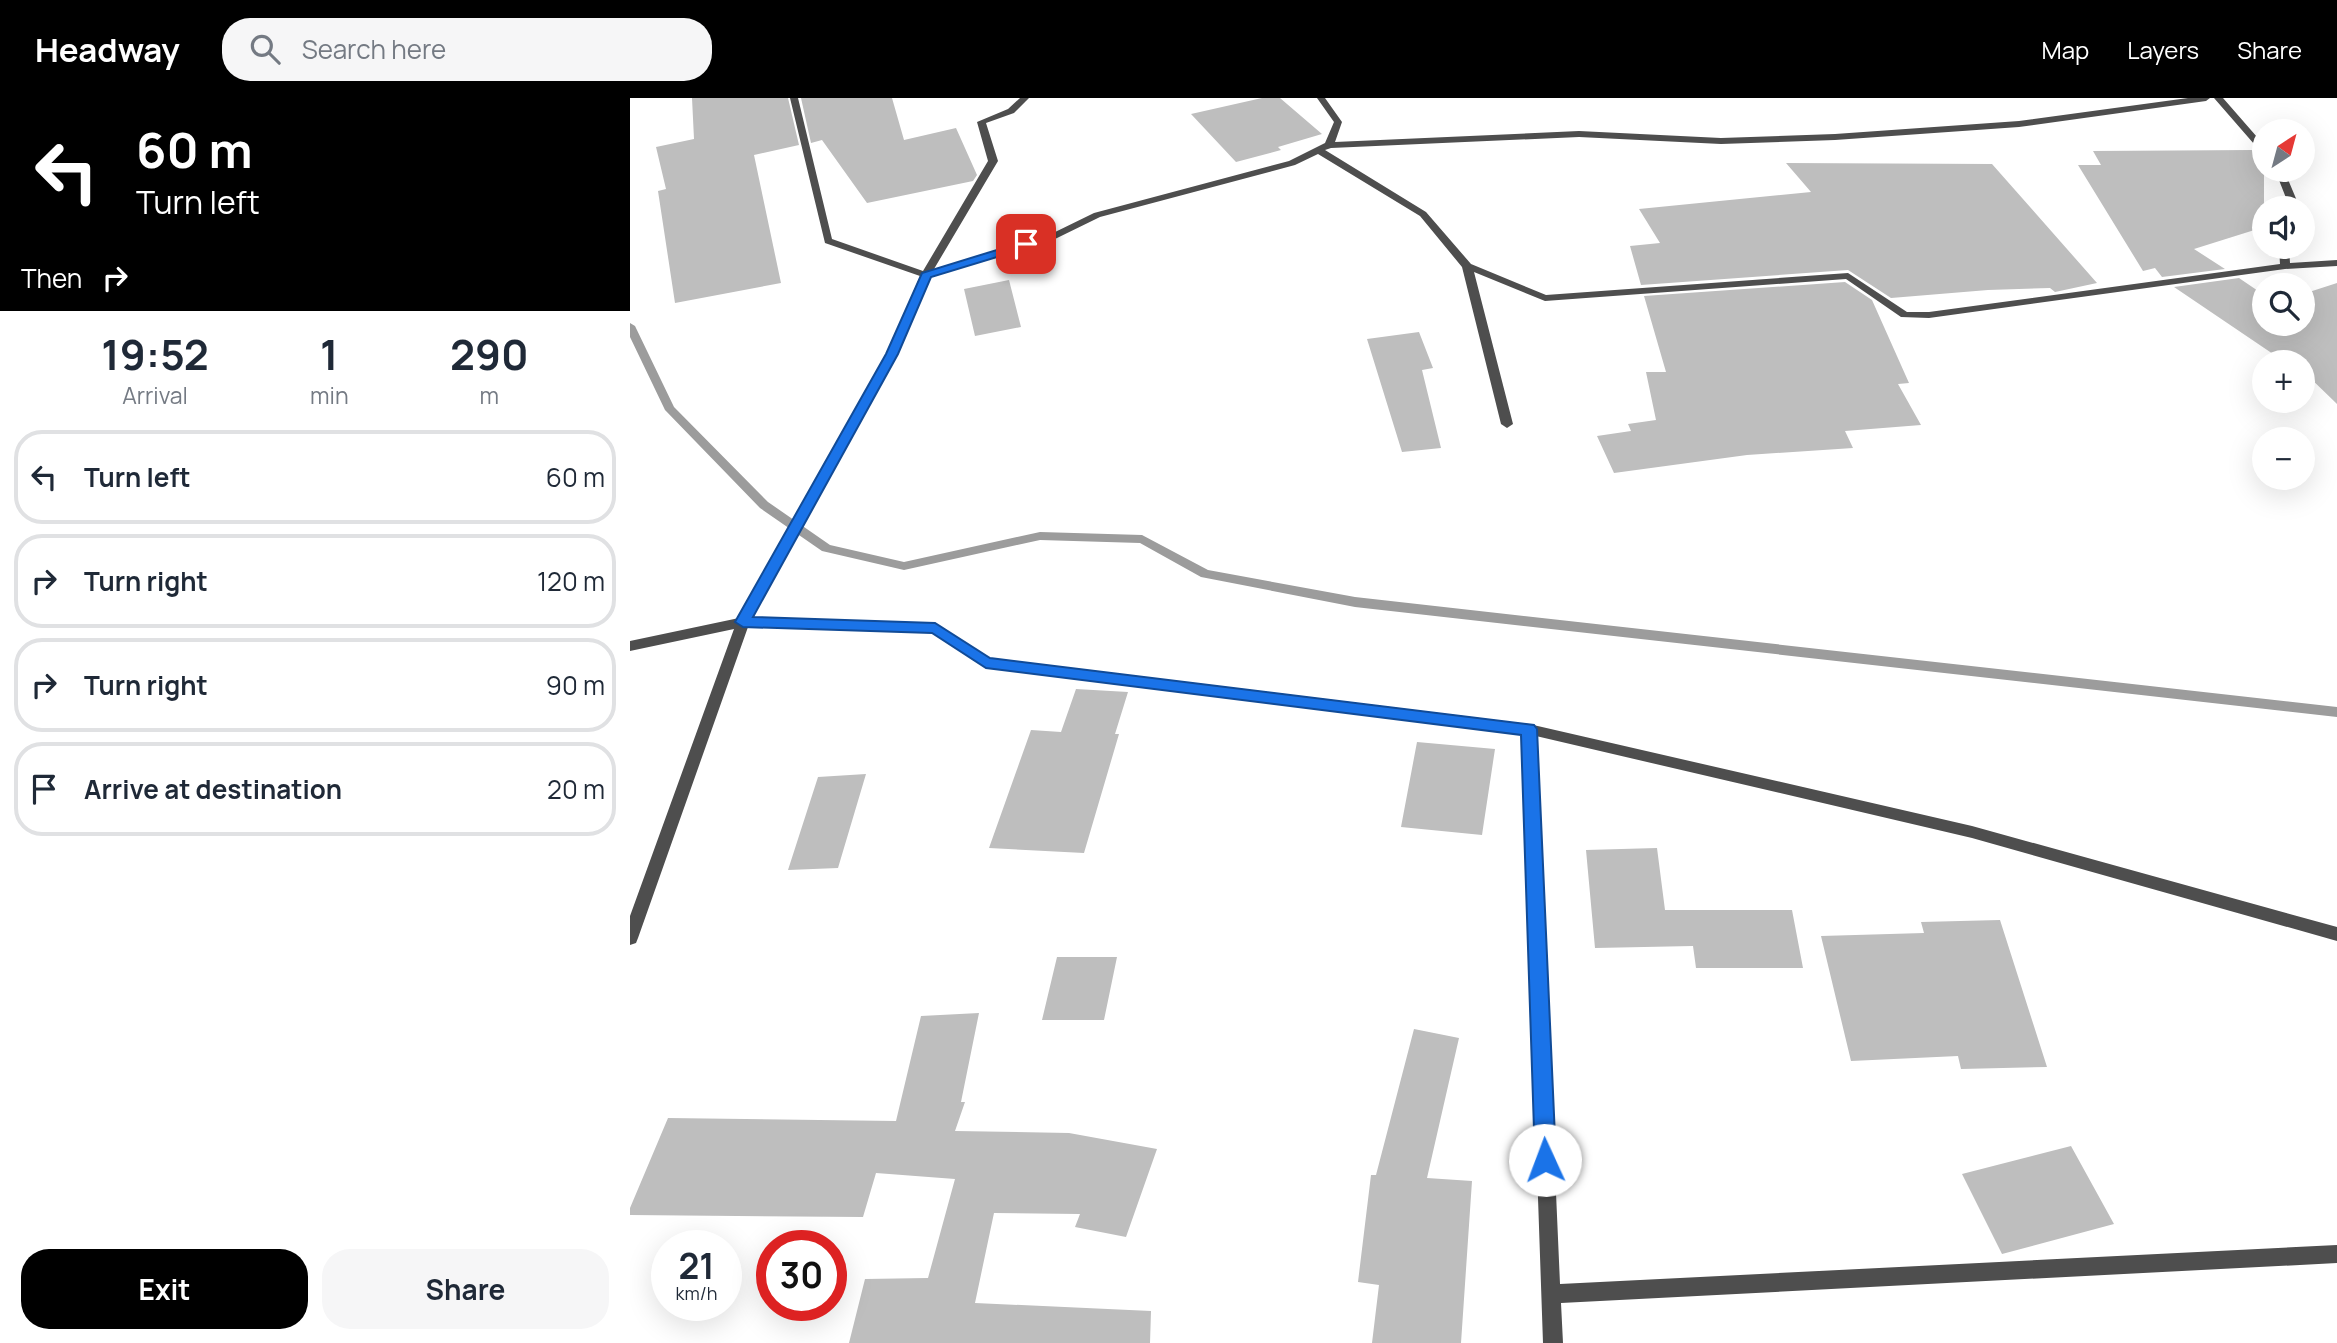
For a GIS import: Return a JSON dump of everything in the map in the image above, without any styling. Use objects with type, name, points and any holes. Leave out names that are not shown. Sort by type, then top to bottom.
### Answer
[{"type":"street","points":[[794,98],[828,241],[926,275],[1052,237],[1097,215],[1292,163],[1323,148],[1579,134],[1721,141],[1835,137],[2019,124],[2206,98]]},
{"type":"street","points":[[630,939],[743,622],[892,354],[926,275],[993,161],[981,122],[1012,111],[1025,98]]},
{"type":"street","points":[[1321,98],[1338,122],[1323,148]]},
{"type":"street","points":[[2218,98],[2252,136]]},
{"type":"street","points":[[1323,148],[1423,214],[1467,266],[1507,424]]},
{"type":"street","points":[[2285,259],[2285,266]]},
{"type":"street","points":[[1467,266],[1545,298],[1848,276],[1905,314],[1929,315],[2285,266],[2337,263]]},
{"type":"street","points":[[630,646],[743,622],[935,628],[986,663],[1529,729],[1972,832],[2337,934]]},
{"type":"street","points":[[1529,729],[1553,1343]]},
{"type":"street","points":[[1551,1294],[2337,1254]]},
{"type":"building","points":[[692,98],[788,98],[799,145],[754,155],[781,283],[675,303],[658,191],[666,189],[656,147],[694,139]]},
{"type":"building","points":[[801,98],[892,98],[904,140],[956,128],[977,175],[973,181],[867,203],[822,140],[811,143]]},
{"type":"building","points":[[1262,98],[1280,98],[1322,134],[1278,147],[1281,150],[1236,162],[1191,114]]},
{"type":"building","points":[[2252,150],[2252,182],[2264,182],[2264,196],[2252,196],[2252,231],[2194,249],[2225,269],[2162,277],[2155,268],[2143,271],[2078,165],[2101,165],[2093,151]]},
{"type":"building","points":[[1786,163],[1992,164],[2097,283],[2055,292],[2050,288],[1988,290],[1891,298],[1848,270],[1641,285],[1630,246],[1660,243],[1639,209],[1811,192]]},
{"type":"building","points":[[2239,278],[2252,287],[2252,336],[2315,336],[2315,290],[2337,283],[2337,404],[2315,383],[2315,350],[2267,350],[2174,287]]},
{"type":"building","points":[[1009,280],[1021,327],[975,336],[964,289]]},
{"type":"building","points":[[1845,282],[1872,300],[1909,383],[1898,384],[1921,425],[1845,431],[1853,448],[1747,455],[1614,473],[1597,436],[1631,431],[1628,424],[1656,420],[1646,372],[1666,372],[1644,296]]},
{"type":"building","points":[[1419,332],[1433,368],[1422,370],[1441,448],[1402,452],[1367,339]]},
{"type":"building","points":[[1076,689],[1128,692],[1115,734],[1119,734],[1084,853],[989,848],[1031,730],[1061,732]]},
{"type":"building","points":[[1417,742],[1495,749],[1482,835],[1401,827]]},
{"type":"building","points":[[866,774],[838,868],[788,870],[818,777]]},
{"type":"building","points":[[1657,848],[1665,910],[1792,910],[1803,968],[1696,968],[1693,946],[1595,948],[1586,850]]},
{"type":"building","points":[[2000,920],[2047,1067],[1961,1069],[1958,1056],[1851,1061],[1821,936],[1924,933],[1921,922]]},
{"type":"building","points":[[1057,957],[1117,957],[1104,1020],[1042,1020]]},
{"type":"building","points":[[979,1013],[961,1102],[965,1102],[955,1131],[1069,1133],[1157,1149],[1126,1237],[1075,1227],[1080,1214],[994,1213],[975,1303],[1151,1311],[1150,1343],[849,1343],[865,1279],[928,1278],[955,1179],[876,1173],[863,1217],[630,1215],[630,1208],[668,1118],[896,1121],[921,1016]]},
{"type":"building","points":[[1414,1029],[1459,1038],[1427,1178],[1472,1181],[1461,1343],[1372,1343],[1379,1285],[1358,1282],[1371,1175],[1376,1175]]},
{"type":"building","points":[[2071,1146],[2114,1224],[2002,1254],[1962,1174]]},
{"type":"waterway","points":[[630,326],[669,408],[764,505],[826,548],[904,566],[1040,536],[1142,539],[1205,574],[1355,602],[2337,712]]},
{"type":"route","points":[[1026,244],[926,275],[892,354],[743,622],[935,628],[986,663],[1529,729],[1545,1160]]}]
